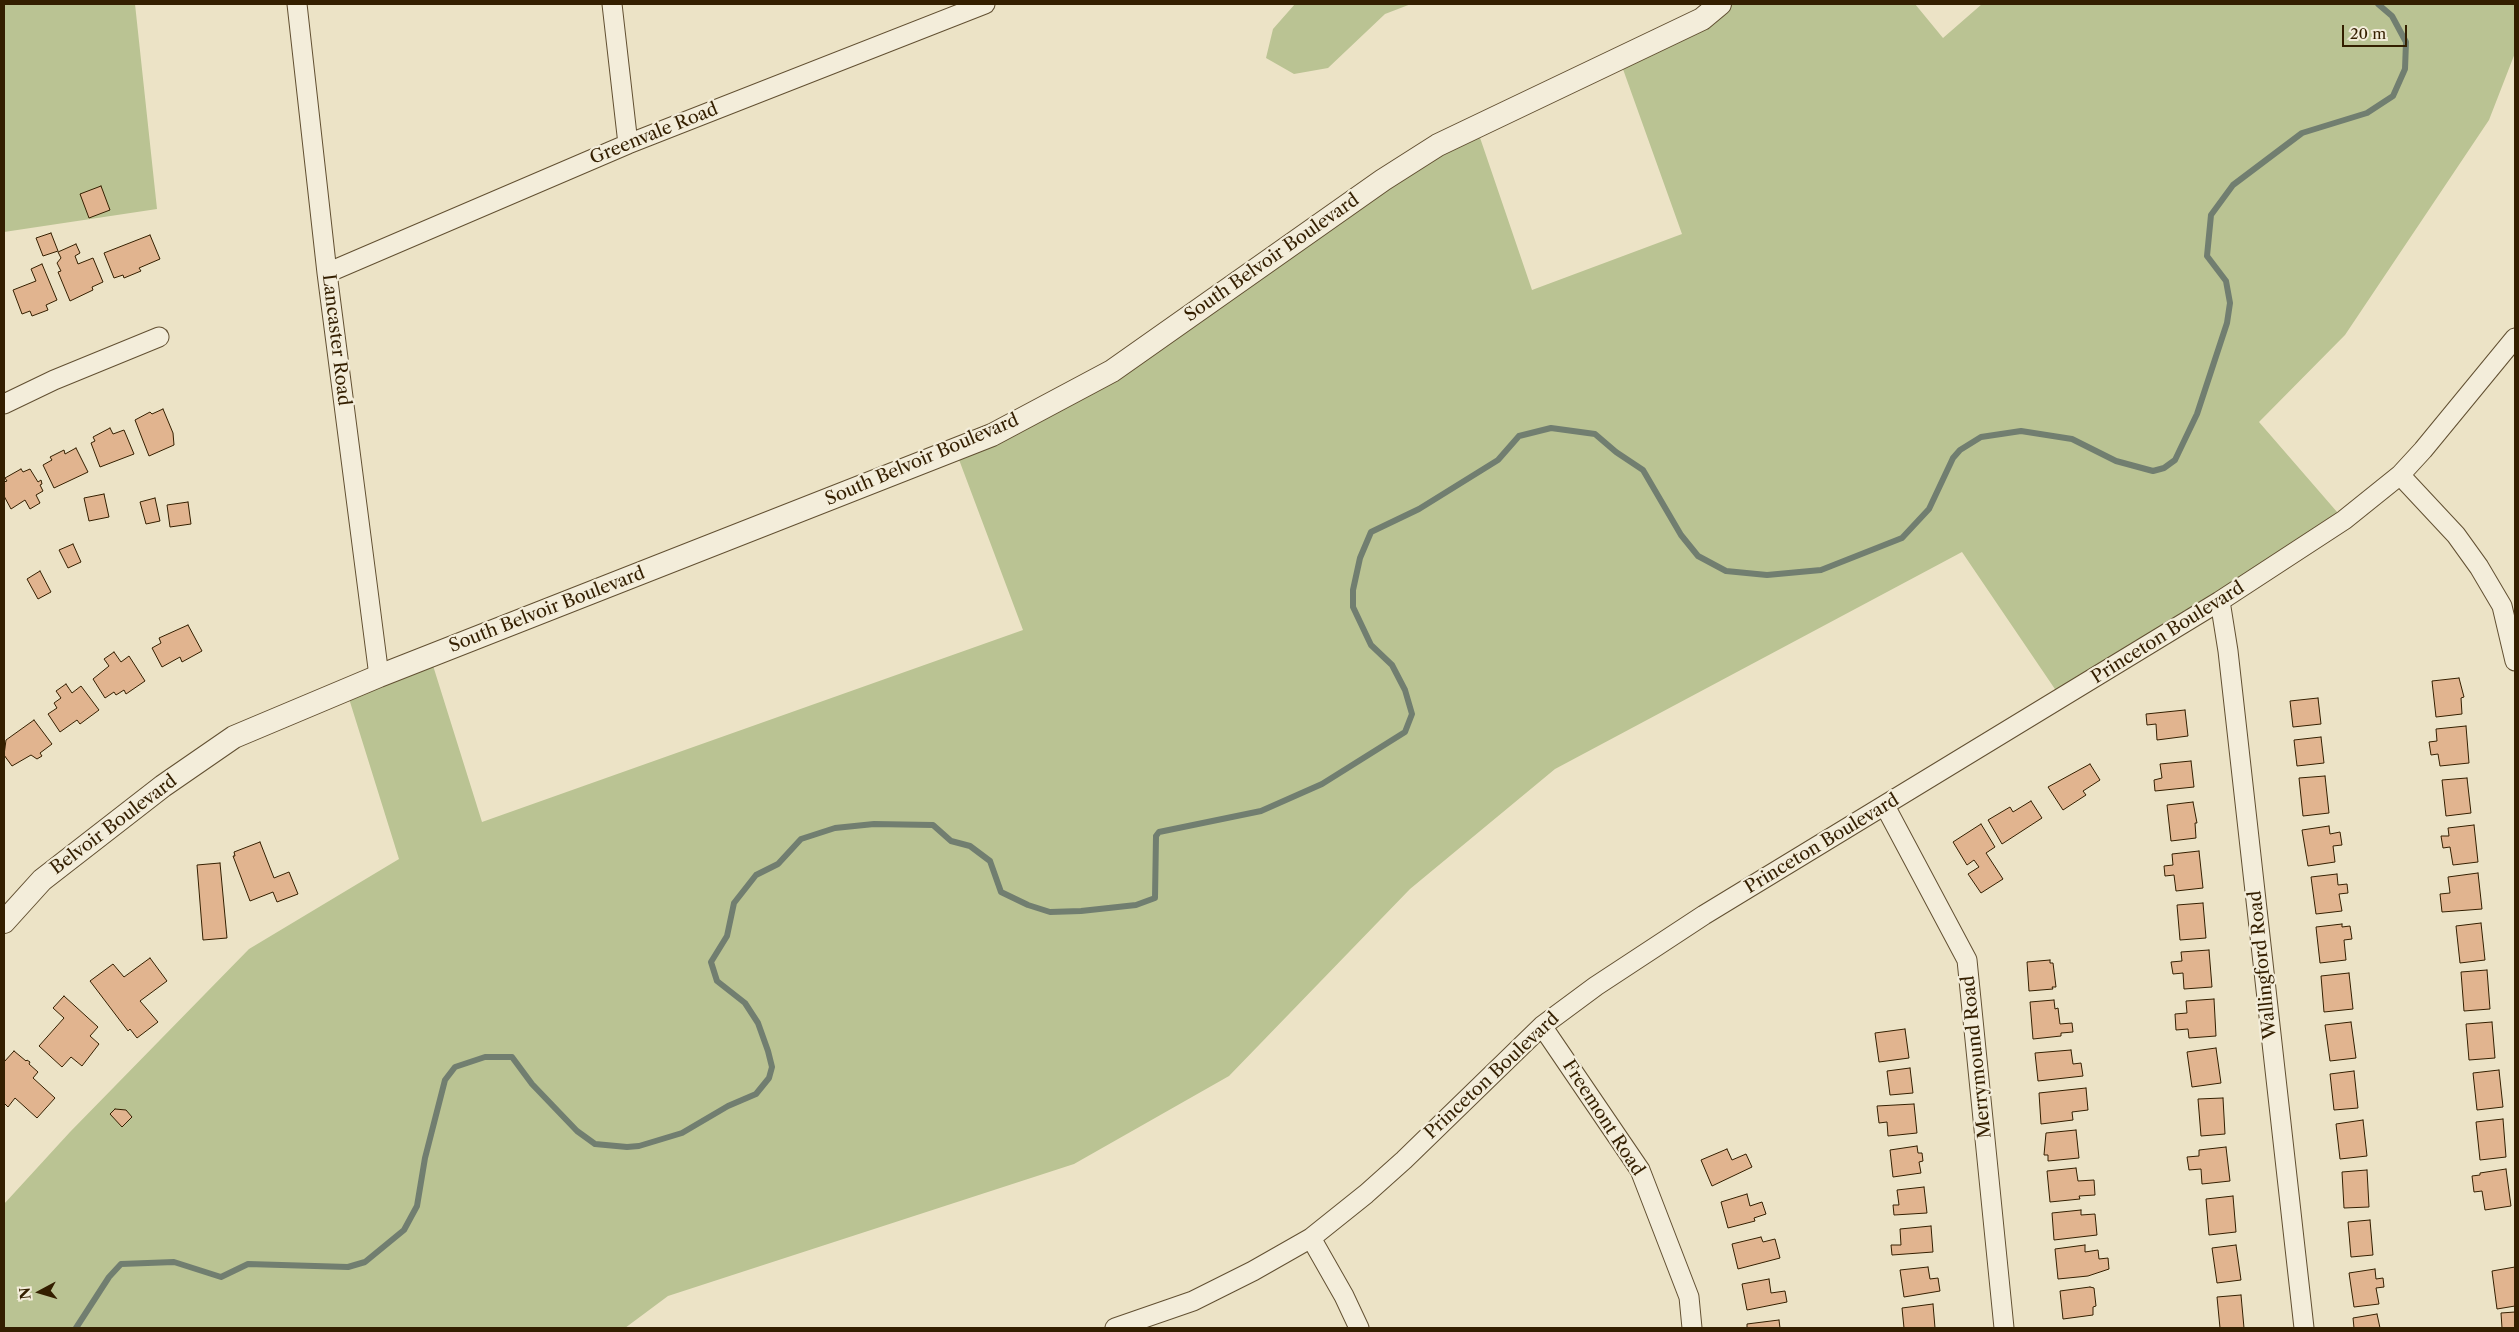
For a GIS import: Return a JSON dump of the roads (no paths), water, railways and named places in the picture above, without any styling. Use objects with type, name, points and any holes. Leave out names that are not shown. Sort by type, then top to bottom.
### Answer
[{"type":"street","name":"Lancaster Road","points":[[297,4],[327,273],[379,676]]},
{"type":"street","points":[[612,4],[628,144]]},
{"type":"street","name":"Greenvale Road","points":[[327,273],[628,144],[952,10],[985,4]]},
{"type":"street","name":"South Belvoir Boulevard","points":[[234,737],[379,676],[992,435],[1112,371],[1383,180],[1438,145],[1702,19],[1720,4]]},
{"type":"street","points":[[4,404],[54,380],[160,337]]},
{"type":"street","name":"Princeton Boulevard","points":[[1115,1328],[1193,1301],[1253,1271],[1311,1238],[1366,1194],[1404,1160],[1542,1026],[1596,986],[1704,915],[2220,601],[2344,520],[2400,475],[2423,450],[2515,338]]},
{"type":"street","points":[[2400,475],[2456,535],[2479,567],[2502,606],[2515,662]]},
{"type":"street","name":"Wallingford Road","points":[[2220,601],[2228,651],[2304,1328]]},
{"type":"street","name":"Belvoir Boulevard","points":[[4,922],[42,880],[163,786],[234,737]]},
{"type":"street","name":"Merrymound Road","points":[[1885,806],[1967,960],[2004,1328]]},
{"type":"street","name":"Freemont Road","points":[[1542,1026],[1640,1170],[1689,1297],[1692,1328]]},
{"type":"street","points":[[1311,1238],[1344,1296],[1359,1328]]},
{"type":"waterway","points":[[76,1328],[109,1277],[121,1264],[174,1262],[221,1277],[248,1264],[348,1267],[365,1262],[404,1230],[417,1206],[425,1158],[445,1080],[455,1067],[485,1057],[512,1057],[532,1084],[577,1131],[595,1144],[627,1147],[639,1146],[682,1133],[728,1106],[756,1094],[769,1078],[772,1067],[768,1051],[758,1023],[745,1003],[717,981],[711,962],[727,936],[734,903],[756,875],[778,864],[801,839],[835,828],[874,824],[933,825],[951,841],[970,846],[990,861],[1001,892],[1028,905],[1050,912],[1081,911],[1136,905],[1155,898],[1156,836],[1159,832],[1261,811],[1322,784],[1405,732],[1412,714],[1405,690],[1392,665],[1371,645],[1353,607],[1353,590],[1360,558],[1371,532],[1419,509],[1498,460],[1519,436],[1551,428],[1595,434],[1616,452],[1643,470],[1681,535],[1698,556],[1726,571],[1767,575],[1821,570],[1902,538],[1929,509],[1953,458],[1960,450],[1981,437],[2021,431],[2072,439],[2116,461],[2153,471],[2164,468],[2175,460],[2197,414],[2227,323],[2230,303],[2226,281],[2207,256],[2211,215],[2233,185],[2302,133],[2367,113],[2393,96],[2405,69],[2406,42],[2392,16],[2378,4]]}]
